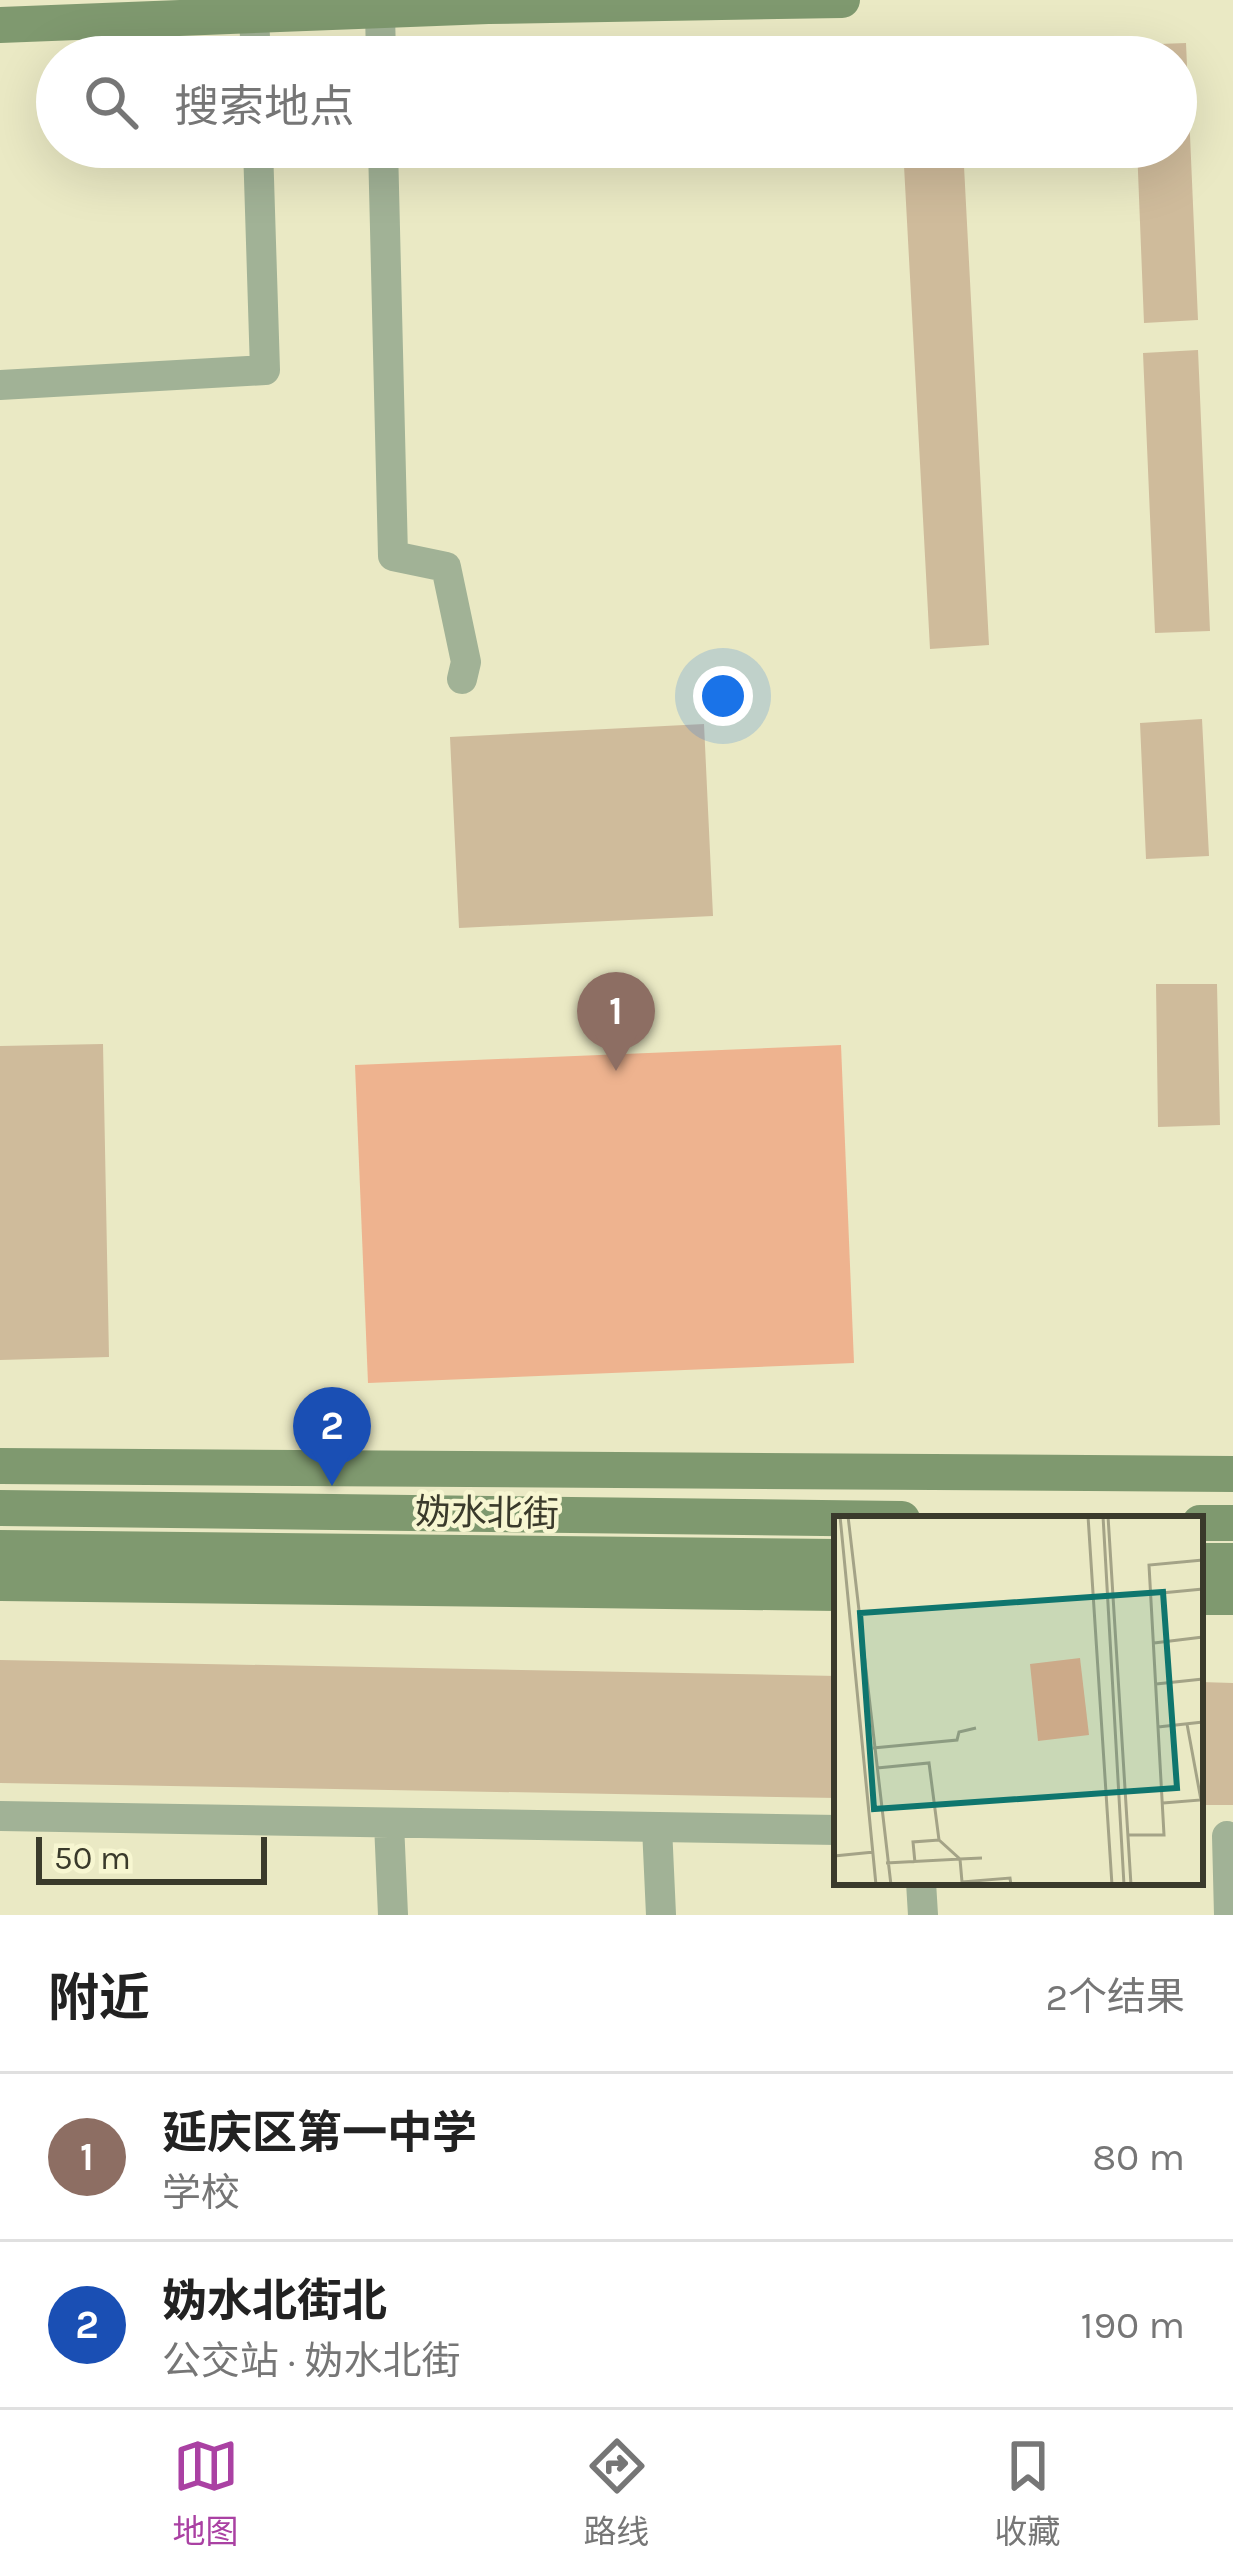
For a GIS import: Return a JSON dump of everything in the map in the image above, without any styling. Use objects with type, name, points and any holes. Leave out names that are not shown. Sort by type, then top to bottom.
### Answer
[{"type":"main road","points":[[0,26],[488,6],[842,0]]},
{"type":"main road","points":[[0,1466],[1233,1474]]},
{"type":"main road","name":"妫水北街","points":[[0,1508],[834,1518]]},
{"type":"main road","name":"妫水北街","points":[[0,1548],[834,1557]]},
{"type":"main road","name":"妫水北街","points":[[0,1583],[834,1593]]},
{"type":"main road","points":[[1203,1597],[1233,1598]]},
{"type":"street","points":[[380,12],[381,36]]},
{"type":"street","points":[[254,18],[255,36]]},
{"type":"street","points":[[0,385],[265,370],[259,168]]},
{"type":"street","points":[[384,168],[393,556],[446,567],[466,662],[462,679]]},
{"type":"street","points":[[0,1816],[834,1830]]},
{"type":"street","points":[[389,1823],[393,1915]]},
{"type":"street","points":[[657,1827],[661,1915]]},
{"type":"street","points":[[1220,1836],[1229,1915]]},
{"type":"street","points":[[921,1885],[923,1915]]},
{"type":"shaded area","points":[[841,1045],[854,1363],[368,1383],[355,1065]]},
{"type":"building","points":[[904,168],[964,168],[989,645],[930,649]]},
{"type":"building","points":[[1138,168],[1191,168],[1198,320],[1144,323]]},
{"type":"building","points":[[1198,350],[1210,631],[1155,633],[1143,353]]},
{"type":"building","points":[[1202,719],[1209,856],[1146,859],[1140,723]]},
{"type":"building","points":[[704,724],[713,916],[459,928],[450,737]]},
{"type":"building","points":[[1156,984],[1217,984],[1220,1125],[1158,1127]]},
{"type":"building","points":[[103,1044],[109,1357],[0,1360],[0,1046]]},
{"type":"building","points":[[0,1660],[834,1676],[834,1798],[0,1783]]},
{"type":"building","points":[[1203,1682],[1233,1683],[1233,1805],[1203,1805]]},
{"type":"place","name":"延庆区第一中学","points":[[616,1071]]},
{"type":"place","name":"妫水北街北","points":[[332,1486]]}]
